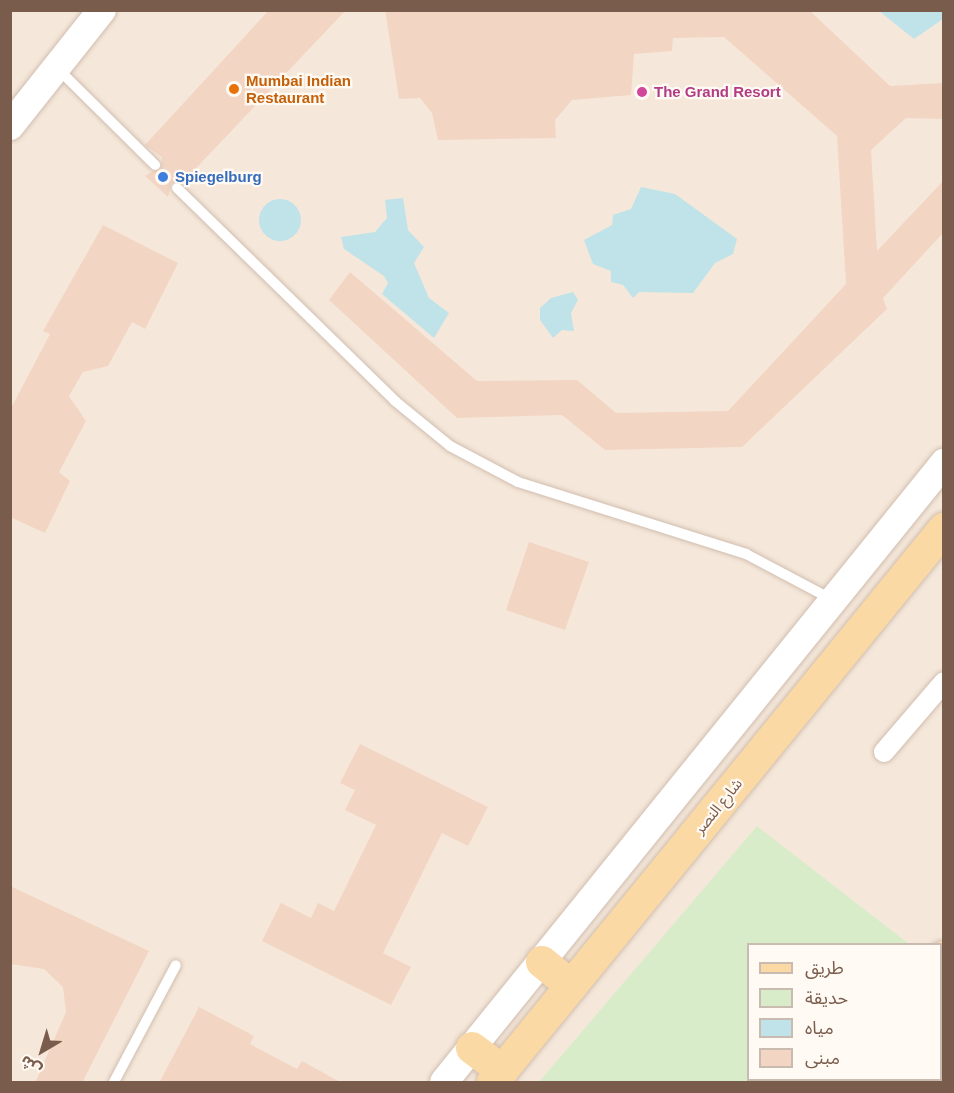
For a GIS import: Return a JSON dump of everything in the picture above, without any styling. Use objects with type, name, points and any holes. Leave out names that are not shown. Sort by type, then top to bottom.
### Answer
[{"type":"main road","name":"شارع النصر","points":[[497,1077],[944,529]]},
{"type":"main road","points":[[542,962],[572,986]]},
{"type":"main road","points":[[472,1048],[497,1077]]},
{"type":"street","points":[[10,126],[102,10]]},
{"type":"street","points":[[444,1083],[944,463]]},
{"type":"street","points":[[884,752],[944,681]]},
{"type":"lane","points":[[56,68],[154,165]]},
{"type":"lane","points":[[177,188],[395,401],[450,447],[518,482],[746,554],[833,600]]},
{"type":"lane","points":[[114,1083],[176,965]]},
{"type":"shaded area","points":[[10,11],[943,11],[943,1003],[942,1005],[942,943],[747,943],[747,1081],[878,1082],[11,1082]]},
{"type":"green space","points":[[757,826],[908,943],[747,943],[747,1081],[809,1082],[539,1082]]},
{"type":"water","points":[[879,11],[943,11],[943,19],[914,39]]},
{"type":"water","points":[[641,187],[675,194],[737,239],[733,254],[715,263],[693,293],[639,292],[633,298],[623,285],[611,282],[611,271],[593,264],[584,240],[612,225],[613,215],[631,209]]},
{"type":"water","points":[[403,198],[408,230],[424,247],[414,263],[429,298],[449,313],[434,338],[382,294],[388,283],[384,276],[344,249],[341,237],[375,232],[387,218],[385,200]]},
{"type":"water","points":[[280,199],[295,205],[301,220],[295,235],[280,241],[265,235],[259,220],[265,205]]},
{"type":"water","points":[[573,292],[578,300],[571,313],[574,331],[562,330],[553,338],[540,320],[540,308],[551,298]]},
{"type":"building","points":[[269,10],[346,10],[182,183],[171,183],[168,197],[145,176],[162,166],[162,157],[145,145]]},
{"type":"building","points":[[385,10],[809,10],[890,86],[944,83],[944,119],[906,118],[871,150],[877,251],[944,180],[944,232],[883,298],[887,309],[742,447],[605,450],[562,415],[457,418],[329,300],[350,272],[477,381],[577,380],[616,413],[728,411],[846,284],[837,136],[724,37],[673,38],[672,51],[634,54],[631,95],[572,100],[555,120],[556,138],[438,140],[432,113],[420,98],[399,99]]},
{"type":"building","points":[[103,225],[178,263],[145,329],[132,322],[108,366],[83,372],[69,396],[86,421],[59,472],[70,481],[45,533],[10,517],[10,410],[50,334],[43,331]]},
{"type":"building","points":[[529,542],[589,562],[565,630],[506,610]]},
{"type":"building","points":[[360,744],[488,807],[468,846],[442,833],[383,953],[411,967],[391,1005],[262,941],[281,903],[311,918],[318,903],[334,911],[376,825],[345,810],[355,790],[340,783]]},
{"type":"building","points":[[10,886],[149,951],[82,1083],[35,1083],[66,1012],[63,987],[44,969],[10,964]]},
{"type":"building","points":[[199,1007],[254,1036],[250,1044],[297,1069],[302,1061],[342,1083],[159,1083]]},
{"type":"place","name":"Mumbai Indian Restaurant","points":[[234,89]]},
{"type":"place","name":"The Grand Resort","points":[[642,92]]},
{"type":"place","name":"Spiegelburg","points":[[163,177]]}]
